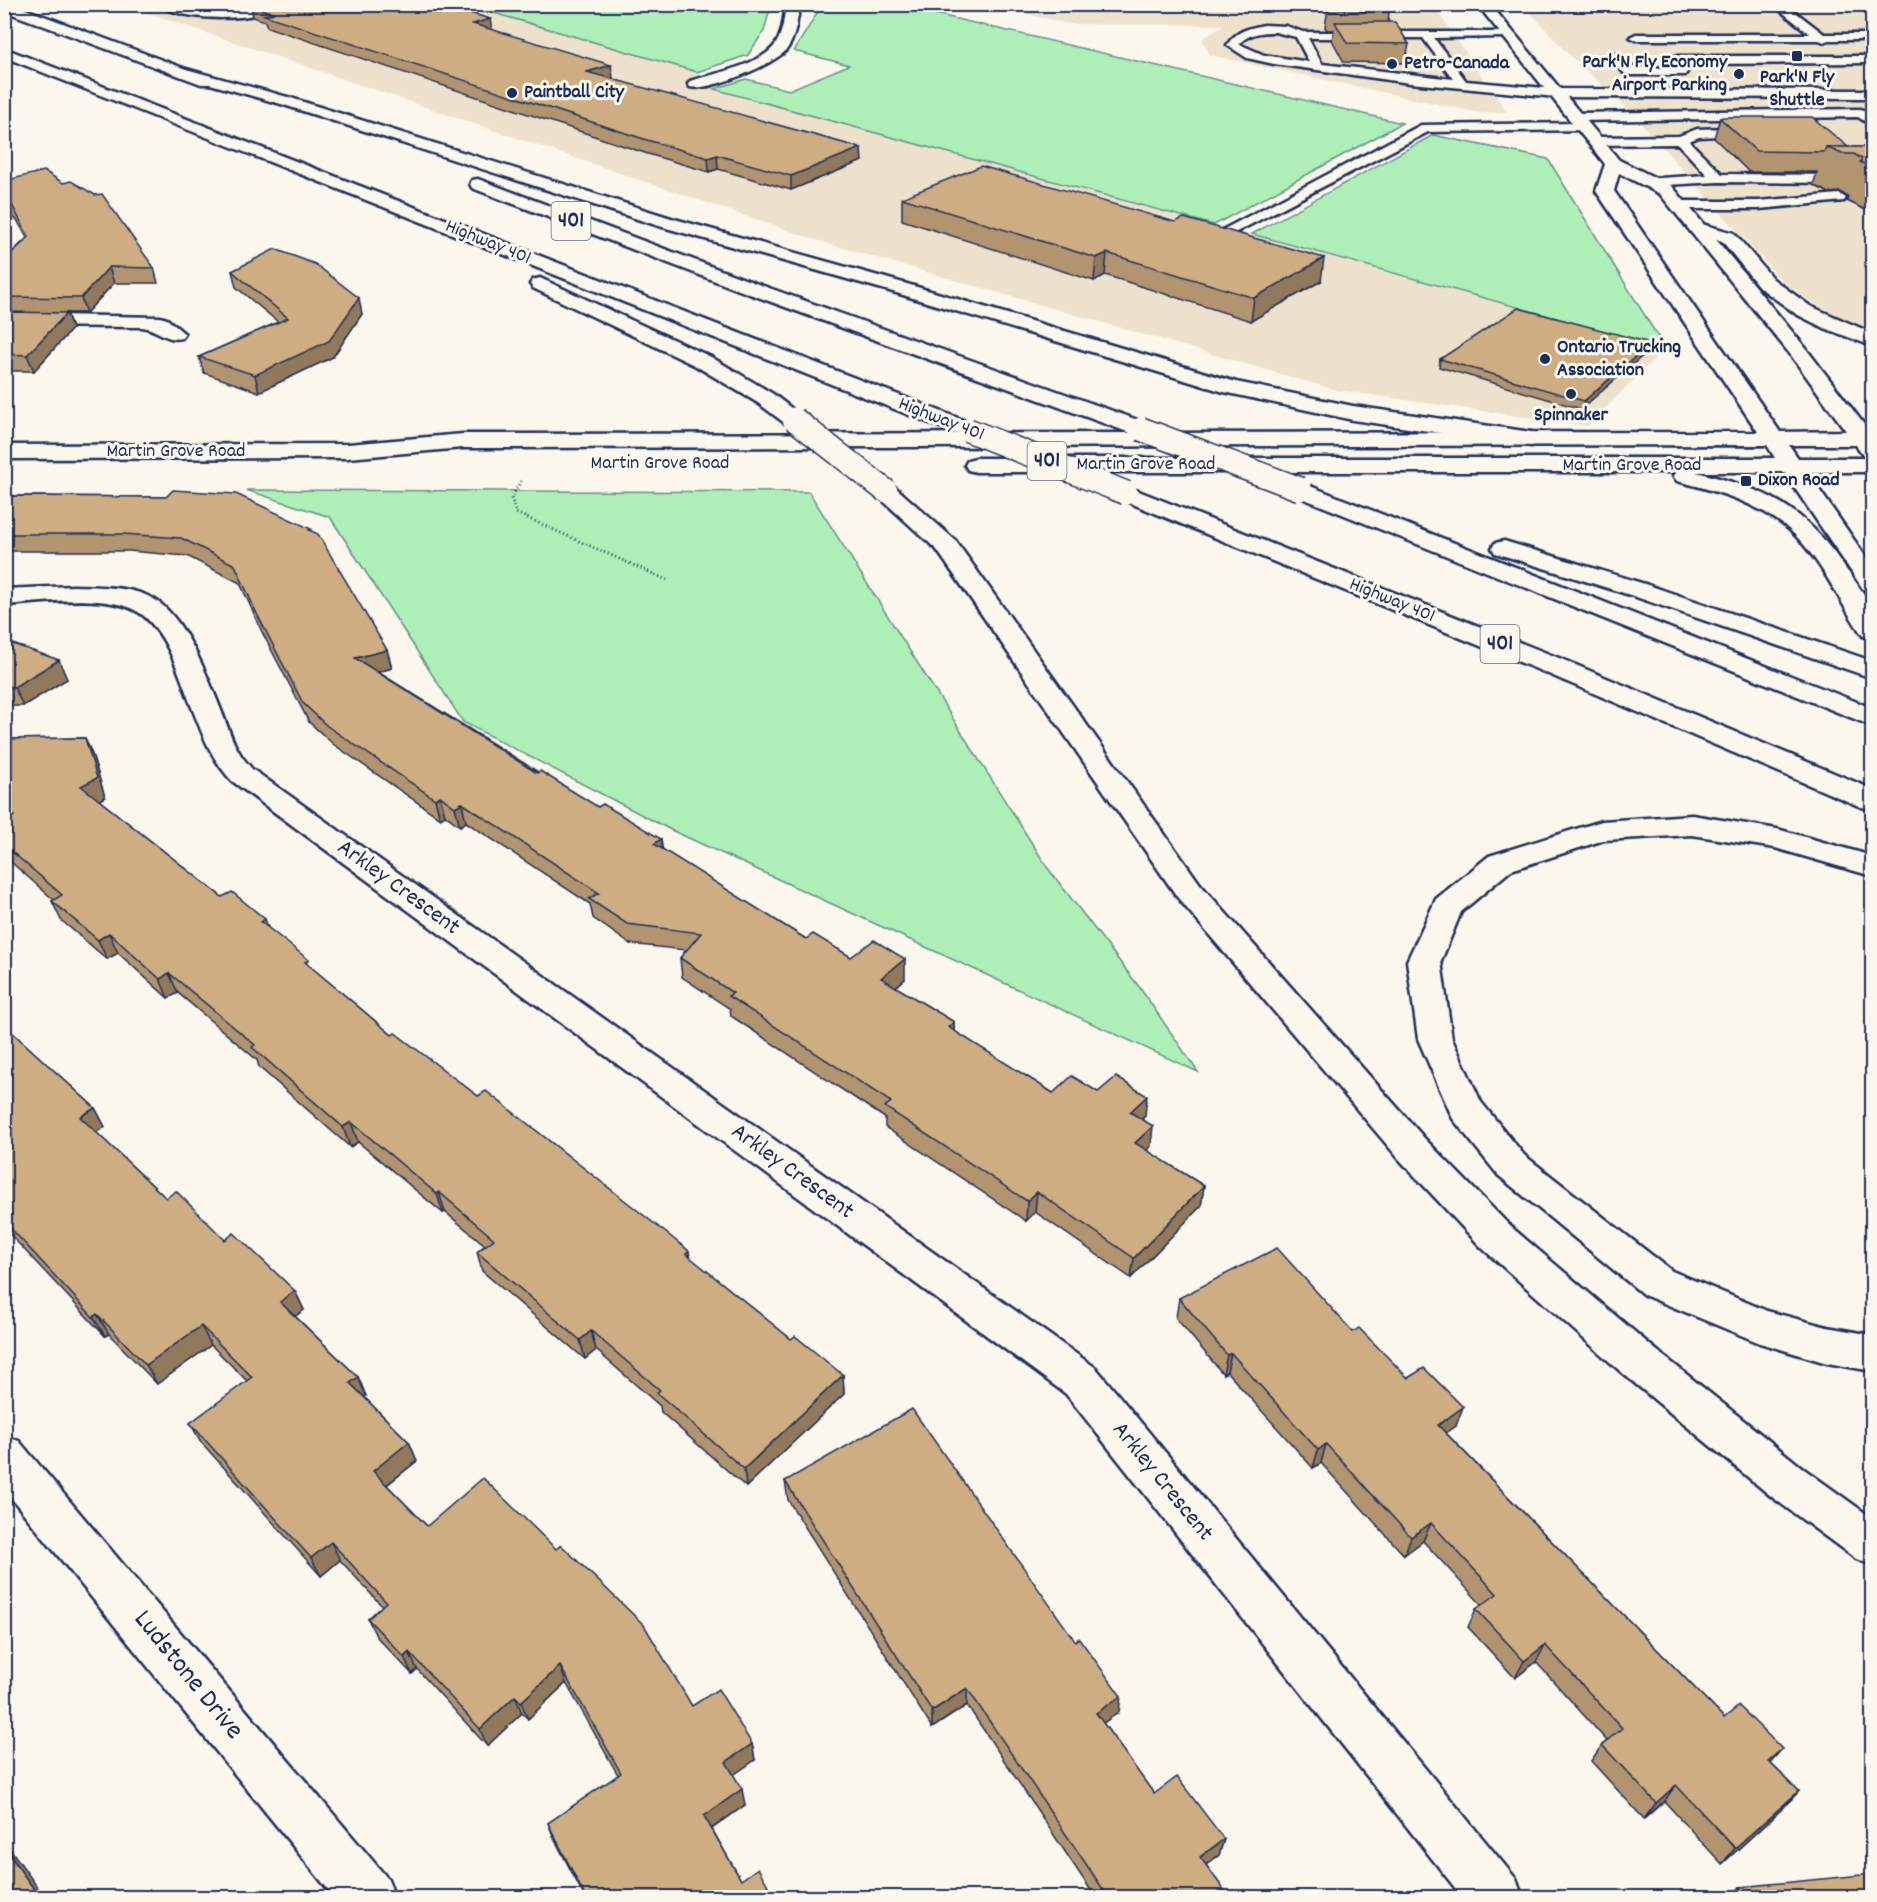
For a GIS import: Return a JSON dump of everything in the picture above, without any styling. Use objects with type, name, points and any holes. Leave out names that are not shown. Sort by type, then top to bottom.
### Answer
[{"type":"main road","points":[[695,84],[771,57],[781,47],[789,26],[793,4]]},
{"type":"main road","points":[[1483,4],[1613,164],[1666,190],[1869,442]]},
{"type":"main road","points":[[4,6],[442,169]]},
{"type":"main road","name":"Highway 401","points":[[4,52],[1126,493],[1549,664],[1872,800]]},
{"type":"main road","points":[[186,73],[286,101],[665,222],[900,288],[1232,387],[1369,416],[1531,439]]},
{"type":"main road","points":[[1613,164],[1605,190],[1872,584]]},
{"type":"main road","name":"401","points":[[463,178],[751,288],[1300,489],[1872,718]]},
{"type":"main road","points":[[438,222],[524,276],[729,377],[889,478],[946,545],[1189,891],[1412,1149],[1496,1237],[1635,1358],[1788,1483],[1872,1544]]},
{"type":"main road","points":[[1698,228],[1728,237],[1766,283],[1803,310],[1872,340]]},
{"type":"main road","points":[[4,320],[142,321],[160,323],[175,334]]},
{"type":"main road","name":"Martin Grove Road","points":[[5,453],[348,451],[463,441],[1773,438],[1869,442]]},
{"type":"main road","name":"Martin Grove Road","points":[[348,451],[489,462]]},
{"type":"main road","points":[[821,464],[889,478]]},
{"type":"main road","name":"Martin Grove Road","points":[[952,465],[1872,465]]},
{"type":"main road","points":[[1576,466],[1595,471],[1664,472],[1738,492],[1778,511],[1796,523],[1808,535],[1872,630]]},
{"type":"main road","points":[[1300,489],[1574,569],[1872,670]]},
{"type":"main road","name":"Arkley Crescent","points":[[4,597],[106,595],[142,602],[160,615],[175,638],[229,761],[242,775],[1081,1381],[1497,1898]]},
{"type":"main road","points":[[1872,866],[1777,840],[1692,825],[1602,831],[1500,863],[1447,907],[1424,961],[1435,1039],[1466,1109],[1511,1164],[1658,1283],[1760,1326],[1827,1346],[1872,1353]]},
{"type":"main road","name":"Ludstone Drive","points":[[4,1455],[369,1898]]},
{"type":"lane","points":[[163,4],[208,17],[235,16],[281,4]]},
{"type":"lane","points":[[1777,4],[1872,75]]},
{"type":"lane","points":[[1508,34],[1301,35],[1287,30],[1255,30],[1239,36],[1233,45],[1239,50],[1261,57],[1318,67],[1556,93],[1872,94]]},
{"type":"lane","points":[[1359,34],[1366,45],[1384,45]]},
{"type":"lane","points":[[1426,34],[1438,57],[1462,84]]},
{"type":"lane","points":[[1301,35],[1318,67]]},
{"type":"lane","points":[[1636,38],[1872,38]]},
{"type":"lane","points":[[1412,46],[1438,57]]},
{"type":"lane","points":[[1616,58],[1629,71],[1681,72]]},
{"type":"lane","points":[[1709,92],[1681,72],[1671,60],[1872,60]]},
{"type":"lane","points":[[1731,92],[1737,85],[1837,85],[1808,60]]},
{"type":"lane","points":[[1384,76],[1377,65],[1395,65]]},
{"type":"lane","points":[[1218,236],[1426,128],[1867,112],[1872,122]]},
{"type":"lane","points":[[1594,141],[1681,140],[1697,133],[1717,131],[1772,131]]},
{"type":"lane","points":[[1681,140],[1718,178]]},
{"type":"lane","points":[[1649,182],[1859,172]]},
{"type":"lane","points":[[1666,190],[1818,204],[1839,198]]},
{"type":"lane","points":[[1678,205],[1759,205],[1794,201]]},
{"type":"path","points":[[521,481],[511,498],[516,513],[667,580]]},
{"type":"shaded area","points":[[1532,4],[1872,5],[1872,331],[1823,313],[1826,309],[1807,300],[1781,280],[1631,112],[1567,53],[1531,13]]},
{"type":"shaded area","points":[[125,5],[466,5],[697,72],[714,89],[1665,348],[1588,426],[1336,390],[822,242]]},
{"type":"shaded area","points":[[991,5],[1433,5],[1507,112],[1479,113],[1210,55],[1202,39],[1223,25],[1068,24]]},
{"type":"green space","points":[[466,5],[771,5],[764,31],[748,55],[697,72]]},
{"type":"green space","points":[[822,5],[897,5],[1402,123],[1214,225],[714,89],[746,79],[789,90],[849,65],[794,51]]},
{"type":"green space","points":[[1433,135],[1548,159],[1665,348],[1252,234]]},
{"type":"green space","points":[[246,490],[809,492],[1047,867],[1140,988],[1198,1072],[671,830],[463,722],[330,517]]},
{"type":"building","points":[[255,4],[440,4],[490,19],[473,24],[611,65],[587,72],[861,148],[791,176],[717,155],[708,158],[264,15],[274,13],[250,6]]},
{"type":"building","points":[[1328,9],[1388,9],[1389,12],[1329,12]]},
{"type":"building","points":[[1335,22],[1395,22],[1409,44],[1347,43]]},
{"type":"building","points":[[1812,117],[1848,147],[1826,147],[1824,152],[1756,151],[1720,118]]},
{"type":"building","points":[[1826,147],[1872,147],[1872,168],[1860,162],[1862,159],[1854,154],[1842,154]]},
{"type":"building","points":[[981,166],[1175,222],[1184,218],[1324,258],[1254,298],[1107,253],[1096,258],[902,198]]},
{"type":"building","points":[[44,171],[63,183],[71,181],[95,195],[102,194],[154,268],[109,267],[81,298],[4,297],[4,260],[29,237],[12,205],[4,200],[4,181]]},
{"type":"building","points":[[275,249],[315,264],[359,298],[329,341],[255,375],[199,357],[288,318],[232,271]]},
{"type":"building","name":"Ontario Trucking Association","points":[[1518,308],[1651,343],[1584,401],[1440,359]]},
{"type":"building","points":[[4,312],[67,313],[27,355],[4,354]]},
{"type":"building","points":[[173,490],[236,494],[311,529],[309,530],[318,534],[387,650],[355,658],[537,773],[540,771],[598,807],[603,804],[661,839],[654,844],[806,939],[813,934],[851,957],[874,940],[905,959],[881,978],[954,1022],[948,1027],[1053,1093],[1072,1076],[1098,1092],[1116,1077],[1147,1096],[1130,1112],[1153,1126],[1135,1143],[1204,1186],[1134,1258],[1037,1192],[1027,1201],[885,1107],[891,1102],[728,996],[733,993],[680,958],[701,933],[627,924],[589,899],[599,893],[462,803],[455,807],[440,796],[435,799],[327,726],[303,703],[257,614],[235,565],[181,538],[123,534],[4,534],[5,496],[166,497]]},
{"type":"building","points":[[4,641],[59,660],[14,687],[6,687],[4,686]]},
{"type":"building","points":[[85,738],[97,778],[81,786],[222,897],[232,892],[265,919],[261,922],[309,960],[305,962],[392,1035],[395,1033],[478,1096],[486,1091],[689,1251],[686,1254],[791,1339],[795,1336],[843,1375],[744,1469],[657,1393],[660,1390],[591,1331],[580,1340],[477,1252],[494,1239],[439,1192],[437,1194],[351,1122],[343,1127],[252,1047],[255,1045],[169,973],[160,979],[109,933],[98,940],[52,901],[62,895],[4,845],[4,822],[14,816],[4,808],[4,739]]},
{"type":"building","points":[[4,1025],[95,1108],[80,1117],[166,1198],[176,1191],[225,1240],[234,1233],[295,1291],[280,1302],[358,1377],[350,1383],[409,1442],[373,1471],[427,1526],[483,1478],[556,1549],[561,1545],[644,1625],[692,1706],[718,1689],[752,1744],[726,1762],[742,1789],[704,1816],[741,1880],[758,1868],[775,1898],[586,1898],[548,1823],[621,1773],[560,1666],[521,1702],[515,1696],[480,1729],[409,1652],[404,1657],[368,1619],[386,1602],[331,1542],[311,1558],[190,1423],[252,1377],[201,1326],[146,1365],[97,1314],[93,1317],[4,1221]]},
{"type":"building","points":[[1277,1248],[1353,1332],[1359,1328],[1408,1378],[1424,1368],[1463,1407],[1438,1425],[1724,1718],[1739,1706],[1782,1749],[1768,1761],[1799,1791],[1735,1848],[1676,1785],[1656,1803],[1602,1745],[1622,1728],[1545,1645],[1524,1661],[1476,1609],[1497,1594],[1431,1523],[1411,1537],[1326,1444],[1318,1450],[1231,1353],[1227,1355],[1179,1298]]},
{"type":"building","points":[[912,1409],[1075,1641],[1079,1638],[1121,1696],[1096,1713],[1154,1794],[1177,1777],[1224,1839],[1200,1857],[1230,1898],[1109,1898],[967,1688],[932,1711],[785,1481]]},
{"type":"building","points":[[4,1847],[38,1895],[40,1894],[42,1898],[4,1898]]},
{"type":"building","points":[[1872,1874],[1872,1898],[1744,1898],[1740,1887]]},
{"type":"place","name":"Park'N Fly Shuttle","points":[[1797,56]]},
{"type":"place","name":"Petro-Canada","points":[[1392,64]]},
{"type":"place","name":"Park'N Fly Economy Airport Parking","points":[[1739,74]]},
{"type":"place","name":"Paintball City","points":[[512,93]]},
{"type":"place","name":"Ontario Trucking Association","points":[[1545,359]]},
{"type":"place","name":"Spinnaker","points":[[1571,394]]},
{"type":"place","name":"Dixon Road","points":[[1746,481]]}]
